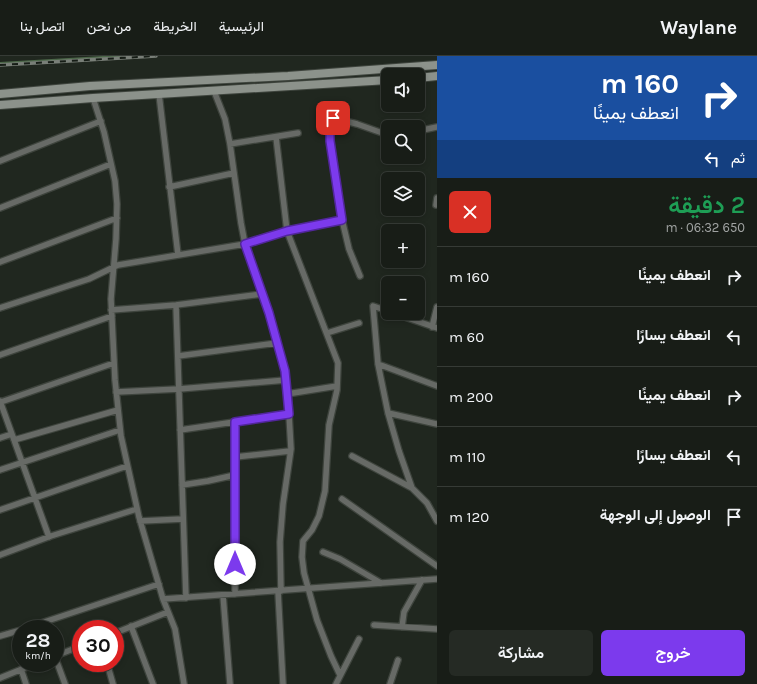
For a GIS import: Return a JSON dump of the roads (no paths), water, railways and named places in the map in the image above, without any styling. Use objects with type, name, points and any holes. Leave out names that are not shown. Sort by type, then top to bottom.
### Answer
[{"type":"main road","points":[[0,94],[90,86],[288,76],[437,65]]},
{"type":"main road","points":[[425,77],[437,76]]},
{"type":"main road","points":[[0,105],[381,80]]},
{"type":"main road","points":[[22,93],[24,103]]},
{"type":"street","points":[[214,91],[225,119],[245,244],[285,371],[289,414],[290,451],[280,542],[283,684]]},
{"type":"street","points":[[159,94],[178,254]]},
{"type":"street","points":[[93,98],[101,121],[116,181],[117,218],[113,267],[112,313],[116,392],[120,430],[140,521],[168,612],[175,629],[184,684]]},
{"type":"street","points":[[360,276],[349,249],[342,220],[330,141],[330,122],[333,118],[344,120],[381,133]]},
{"type":"street","points":[[0,161],[101,121]]},
{"type":"street","points":[[425,130],[437,127]]},
{"type":"street","points":[[230,144],[298,133]]},
{"type":"street","points":[[276,136],[287,231],[338,363],[337,386],[326,457],[325,491],[319,516],[312,530],[303,542],[302,557],[304,573],[317,620],[330,656],[340,675]]},
{"type":"street","points":[[0,208],[111,164]]},
{"type":"street","points":[[170,187],[234,173]]},
{"type":"street","points":[[436,205],[437,198]]},
{"type":"street","points":[[0,262],[117,218]]},
{"type":"street","points":[[0,308],[89,279],[118,265],[245,244],[287,231],[342,220]]},
{"type":"street","points":[[0,355],[112,313],[262,294]]},
{"type":"street","points":[[176,305],[186,598]]},
{"type":"street","points":[[381,309],[373,306],[378,364],[388,413],[398,451],[412,488]]},
{"type":"street","points":[[412,320],[434,328],[437,307]]},
{"type":"street","points":[[327,332],[359,323]]},
{"type":"street","points":[[178,356],[277,343]]},
{"type":"street","points":[[49,537],[0,402],[114,362]]},
{"type":"street","points":[[378,364],[437,386]]},
{"type":"street","points":[[116,392],[179,389],[286,380]]},
{"type":"street","points":[[287,394],[337,386]]},
{"type":"street","points":[[0,438],[13,437],[118,410]]},
{"type":"street","points":[[388,413],[437,424]]},
{"type":"street","points":[[180,430],[289,414]]},
{"type":"street","points":[[235,422],[235,594]]},
{"type":"street","points":[[0,470],[120,430]]},
{"type":"street","points":[[235,457],[290,451]]},
{"type":"street","points":[[352,456],[412,488],[427,503],[436,519]]},
{"type":"street","points":[[0,510],[127,466]]},
{"type":"street","points":[[182,485],[235,475]]},
{"type":"street","points":[[342,499],[437,566]]},
{"type":"street","points":[[0,555],[49,537],[137,509]]},
{"type":"street","points":[[140,521],[183,519]]},
{"type":"street","points":[[323,552],[381,583]]},
{"type":"street","points":[[164,599],[437,579]]},
{"type":"street","points":[[402,627],[404,612],[422,580]]},
{"type":"street","points":[[50,620],[159,584]]},
{"type":"street","points":[[223,595],[230,684]]},
{"type":"street","points":[[124,629],[168,612]]},
{"type":"street","points":[[374,625],[437,629]]},
{"type":"street","points":[[131,626],[153,684]]},
{"type":"street","points":[[0,636],[12,632]]},
{"type":"street","points":[[336,684],[359,639]]},
{"type":"street","points":[[390,684],[398,660]]},
{"type":"street","points":[[0,678],[14,672]]},
{"type":"street","points":[[22,672],[26,684]]},
{"type":"street","points":[[61,672],[65,684]]},
{"type":"street","points":[[110,672],[113,684]]},
{"type":"waterway","points":[[0,63],[120,56]]},
{"type":"railway","points":[[0,65],[156,56]]}]
